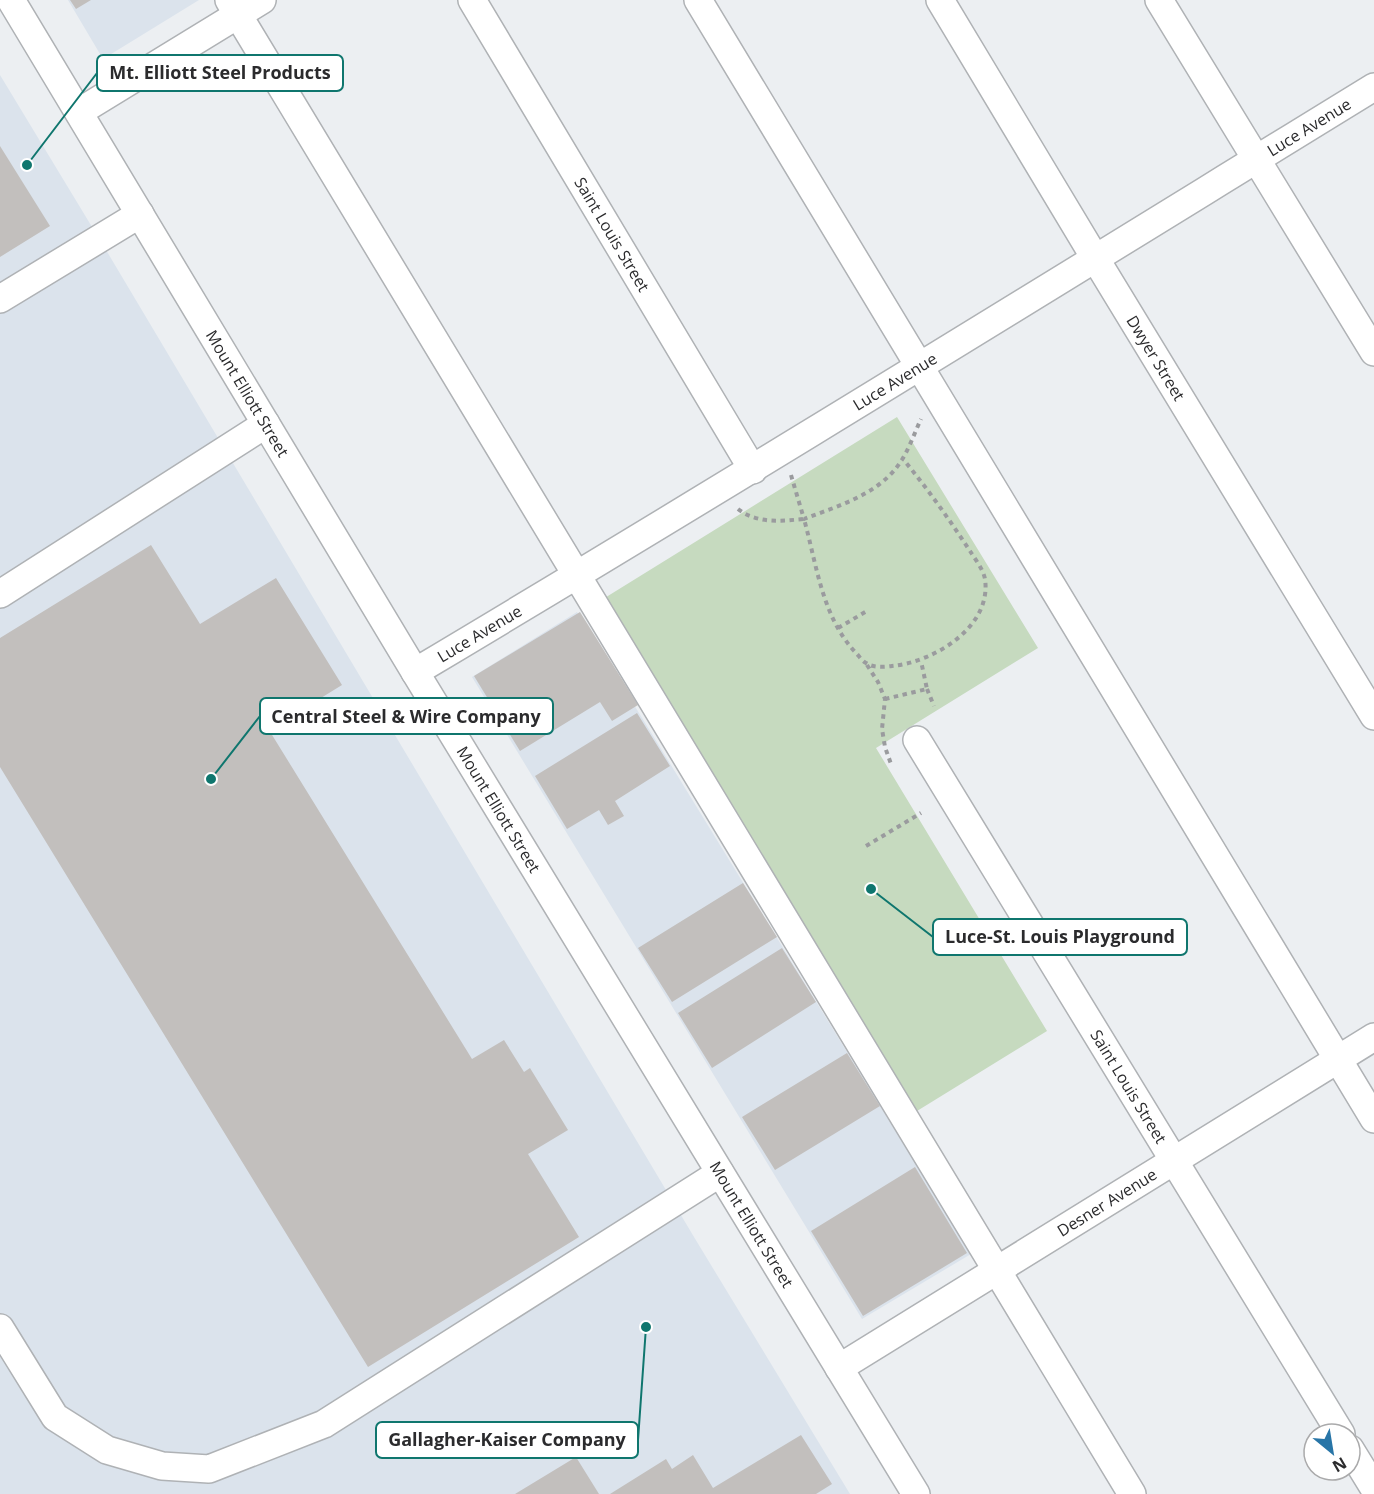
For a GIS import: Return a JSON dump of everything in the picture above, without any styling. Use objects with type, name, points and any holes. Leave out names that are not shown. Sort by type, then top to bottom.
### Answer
[{"type":"street","name":"Mount Elliott Street","points":[[11,0],[415,672],[916,1494]]},
{"type":"street","points":[[79,112],[234,7],[262,0]]},
{"type":"street","name":"Saint Louis Street","points":[[472,0],[753,470]]},
{"type":"street","points":[[698,0],[1374,1119]]},
{"type":"street","name":"Dwyer Street","points":[[940,0],[1374,716]]},
{"type":"street","points":[[1159,0],[1374,352]]},
{"type":"street","points":[[234,7],[1132,1494]]},
{"type":"street","name":"Luce Avenue","points":[[415,672],[753,470],[1374,87]]},
{"type":"street","points":[[0,299],[140,214]]},
{"type":"street","points":[[0,594],[266,424]]},
{"type":"street","name":"Saint Louis Street","points":[[917,740],[1334,1422]]},
{"type":"street","name":"Desner Avenue","points":[[839,1368],[1374,1037]]},
{"type":"street","points":[[0,1328],[55,1417],[107,1450],[162,1466],[209,1469],[324,1424],[720,1173]]},
{"type":"street","points":[[1362,1468],[1374,1488]]},
{"type":"path","points":[[735,503],[739,510],[760,520],[784,521],[804,519],[855,499],[877,488],[903,459],[922,416]]},
{"type":"path","points":[[866,664],[882,667],[921,661],[961,637],[972,624],[986,596],[984,576],[950,520],[903,459]]},
{"type":"path","points":[[793,485],[818,578],[838,628],[878,682],[885,699],[882,729],[891,764]]},
{"type":"path","points":[[838,628],[867,611]]},
{"type":"path","points":[[921,661],[927,689],[934,706]]},
{"type":"path","points":[[885,699],[927,689]]},
{"type":"path","points":[[866,846],[921,813]]},
{"type":"shaded area","points":[[68,0],[199,0],[103,59]]},
{"type":"shaded area","points":[[0,75],[694,1237],[850,1494],[0,1494]]},
{"type":"shaded area","points":[[577,612],[971,1254],[862,1319],[472,677]]},
{"type":"green space","points":[[897,417],[1038,648],[876,748],[1047,1031],[917,1111],[603,599]]},
{"type":"building","points":[[70,0],[91,0],[76,9]]},
{"type":"building","points":[[0,146],[50,226],[0,257]]},
{"type":"building","points":[[151,545],[200,624],[276,578],[342,685],[269,730],[472,1059],[504,1040],[524,1072],[530,1068],[568,1130],[528,1154],[579,1237],[368,1367],[0,767],[0,638]]},
{"type":"building","points":[[580,612],[638,705],[612,721],[600,702],[520,751],[474,676]]},
{"type":"building","points":[[637,713],[670,766],[615,801],[624,816],[608,825],[599,810],[567,829],[535,776]]},
{"type":"building","points":[[743,883],[777,937],[672,1002],[638,948]]},
{"type":"building","points":[[782,948],[816,1002],[712,1068],[678,1013]]},
{"type":"building","points":[[847,1053],[880,1106],[775,1170],[742,1117]]},
{"type":"building","points":[[915,1167],[967,1253],[863,1316],[811,1231]]},
{"type":"building","points":[[801,1435],[832,1484],[816,1494],[610,1494],[666,1459],[672,1469],[693,1455],[713,1488]]},
{"type":"building","points":[[576,1457],[599,1494],[515,1494]]},
{"type":"place","name":"Mt. Elliott Steel Products","points":[[27,165]]},
{"type":"place","name":"Central Steel & Wire Company","points":[[211,779]]},
{"type":"place","name":"Luce-St. Louis Playground","points":[[871,889]]},
{"type":"place","name":"Gallagher-Kaiser Company","points":[[646,1327]]}]
